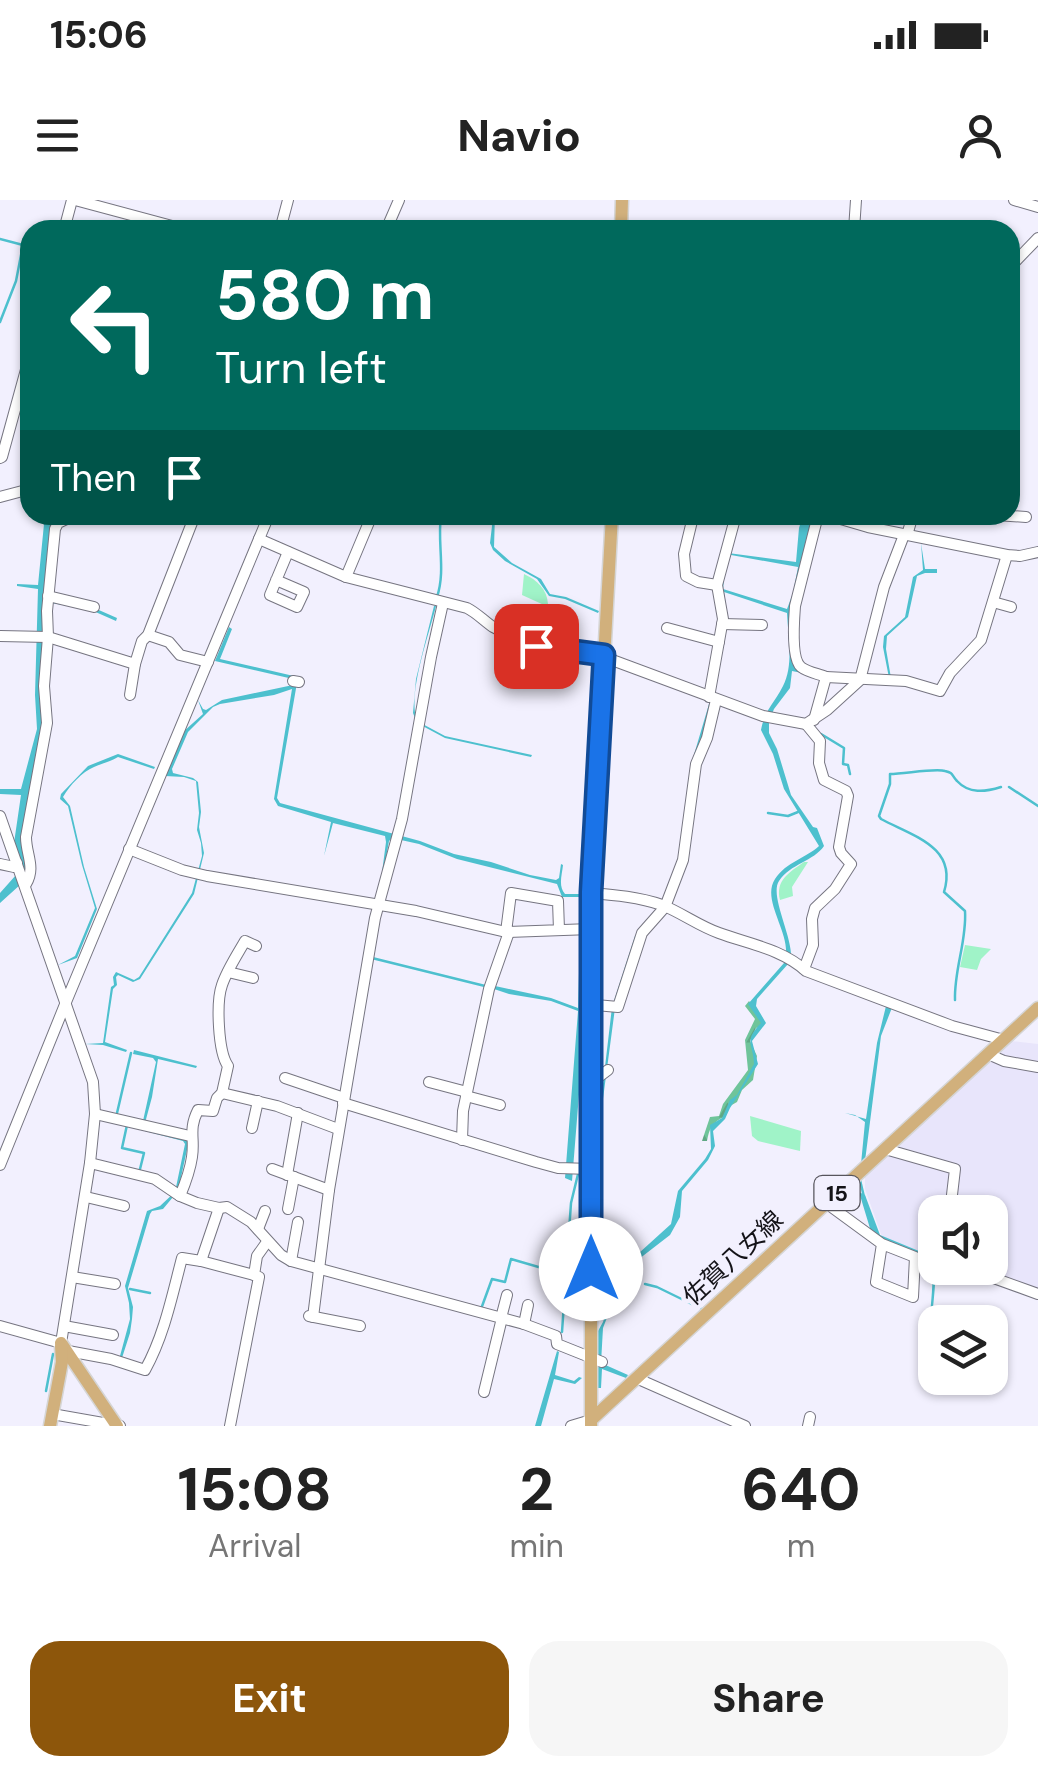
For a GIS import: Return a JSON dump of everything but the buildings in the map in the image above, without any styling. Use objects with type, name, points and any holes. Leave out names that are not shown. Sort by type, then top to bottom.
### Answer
[{"type":"main road","points":[[591,1423],[596,1360],[587,1169],[591,892],[611,525]]},
{"type":"main road","name":"佐賀八女線","points":[[591,1423],[1038,1008]]},
{"type":"main road","points":[[51,1420],[64,1347]]},
{"type":"main road","points":[[64,1347],[118,1426]]},
{"type":"street","points":[[74,200],[151,220]]},
{"type":"street","points":[[1014,200],[1038,207]]},
{"type":"street","points":[[1020,260],[1032,252],[1038,238]]},
{"type":"street","points":[[0,458],[20,392]]},
{"type":"street","points":[[1020,517],[1026,518]]},
{"type":"street","points":[[26,884],[32,869],[26,837],[47,723],[44,686],[48,596],[57,525]]},
{"type":"street","points":[[130,695],[142,642],[190,525]]},
{"type":"street","points":[[0,1165],[265,525]]},
{"type":"street","points":[[346,577],[368,525]]},
{"type":"street","points":[[691,525],[684,554],[686,576],[718,585]]},
{"type":"street","points":[[596,1005],[618,1007],[642,933],[663,906],[684,860],[696,764],[707,738],[713,699],[722,624],[718,585],[733,525]]},
{"type":"street","points":[[815,525],[795,606],[796,661],[826,677],[906,682],[940,691],[950,673],[981,640],[1007,555]]},
{"type":"street","points":[[859,525],[1007,555],[1038,552]]},
{"type":"street","points":[[259,539],[346,577],[476,612],[492,626],[536,646],[604,656],[763,716],[810,723],[860,680],[884,586],[909,525]]},
{"type":"street","points":[[276,580],[288,552]]},
{"type":"street","points":[[48,596],[94,607]]},
{"type":"street","points":[[360,1326],[311,1316],[328,1190],[378,905],[397,838],[444,602]]},
{"type":"street","points":[[992,602],[1011,607]]},
{"type":"street","points":[[722,624],[762,624]]},
{"type":"street","points":[[667,628],[719,642]]},
{"type":"street","points":[[148,635],[168,642],[180,655],[208,662]]},
{"type":"street","points":[[0,636],[48,637],[135,664]]},
{"type":"street","points":[[804,969],[813,945],[815,908],[851,864],[839,847],[849,803],[844,790],[824,780],[819,763],[820,742],[810,723],[826,677]]},
{"type":"street","points":[[844,790],[852,779]]},
{"type":"street","points":[[0,816],[93,1082],[95,1114],[90,1164],[64,1347]]},
{"type":"street","points":[[130,849],[198,874],[416,911],[508,932],[591,929]]},
{"type":"street","points":[[0,864],[18,864]]},
{"type":"street","points":[[591,892],[663,906],[718,932],[789,958],[804,969],[952,1026],[1004,1040]]},
{"type":"street","points":[[462,1140],[467,1094],[489,988],[508,932],[511,893],[558,901],[559,930]]},
{"type":"street","points":[[177,1194],[192,1158],[190,1136],[198,1110],[213,1111],[216,1098],[222,1094],[228,1066],[222,1057],[219,999],[245,940],[256,946]]},
{"type":"street","points":[[231,973],[253,978]]},
{"type":"street","points":[[988,1054],[1038,1067]]},
{"type":"street","points":[[285,1078],[462,1140],[536,1162],[587,1169]]},
{"type":"street","points":[[429,1081],[500,1104]]},
{"type":"street","points":[[222,1094],[298,1113],[338,1129]]},
{"type":"street","points":[[252,1128],[258,1101]]},
{"type":"street","points":[[288,1209],[298,1113]]},
{"type":"street","points":[[95,1114],[190,1136]]},
{"type":"street","points":[[885,1149],[955,1169],[952,1195]]},
{"type":"street","points":[[90,1164],[154,1179],[197,1204],[227,1207],[258,1229],[281,1256],[291,1261],[524,1324],[556,1336],[557,1344],[596,1360]]},
{"type":"street","points":[[272,1169],[328,1190]]},
{"type":"street","points":[[86,1198],[124,1206]]},
{"type":"street","points":[[826,1203],[882,1244],[915,1257],[913,1297],[876,1282],[882,1244]]},
{"type":"street","points":[[201,1262],[218,1208]]},
{"type":"street","points":[[258,1229],[265,1211]]},
{"type":"street","points":[[291,1261],[298,1222]]},
{"type":"street","points":[[254,1274],[257,1256],[267,1242]]},
{"type":"street","points":[[0,1326],[145,1370],[154,1354],[182,1258],[254,1274],[260,1277],[230,1426]]},
{"type":"street","points":[[72,1277],[114,1284]]},
{"type":"street","points":[[1008,1283],[1038,1294]]},
{"type":"street","points":[[484,1392],[507,1295]]},
{"type":"street","points":[[524,1324],[528,1305]]},
{"type":"street","points":[[64,1326],[113,1334]]},
{"type":"street","points":[[636,1378],[708,1414],[746,1426]]},
{"type":"street","points":[[51,1420],[118,1426]]},
{"type":"street","points":[[571,1426],[591,1423]]},
{"type":"shaded area","points":[[1011,1041],[1038,1044],[1038,1292],[1008,1281],[1008,1195],[918,1195],[918,1252],[882,1237],[865,1189],[865,1175]]},
{"type":"green space","points":[[524,574],[540,586],[548,604],[522,595]]},
{"type":"green space","points":[[808,862],[792,887],[793,896],[780,900],[782,882]]},
{"type":"green space","points":[[965,945],[991,949],[977,970],[960,967]]},
{"type":"green space","points":[[749,1001],[762,1018],[762,1026],[756,1028],[750,1041],[757,1056],[753,1080],[712,1126],[707,1141],[702,1141],[710,1117],[719,1116],[723,1104],[748,1070],[745,1040],[755,1019],[745,1006]]},
{"type":"green space","points":[[750,1116],[801,1131],[800,1151],[758,1141],[752,1136]]},
{"type":"water","points":[[44,525],[56,525],[46,598],[92,607],[117,618],[116,621],[91,610],[46,602],[44,707],[28,867],[21,884],[0,903],[0,893],[16,875],[14,843],[21,795],[0,794],[0,789],[21,789],[37,729],[38,589],[17,584],[38,585]]},
{"type":"water","points":[[800,525],[811,525],[792,612],[794,657],[807,674],[792,671],[790,688],[769,721],[769,733],[791,795],[817,828],[824,846],[784,875],[777,897],[791,961],[893,1005],[881,1036],[865,1161],[861,1164],[865,1122],[857,1116],[866,1119],[886,1006],[788,964],[757,999],[756,1006],[766,1023],[752,1041],[758,1064],[725,1119],[713,1131],[715,1146],[708,1160],[682,1191],[680,1217],[670,1235],[626,1269],[640,1281],[624,1273],[603,1328],[601,1363],[628,1375],[626,1378],[602,1369],[598,1388],[598,1331],[620,1270],[671,1224],[678,1191],[711,1149],[710,1125],[722,1118],[754,1064],[751,1039],[761,1023],[748,1004],[784,963],[786,953],[772,898],[775,879],[819,846],[784,789],[761,730],[788,669],[787,613],[724,592],[728,620],[720,590],[728,553],[796,562]],"holes":[[[731,555],[798,567],[787,609],[723,589]]]},
{"type":"water","points":[[492,526],[494,547],[512,563],[541,579],[550,594],[566,597],[598,613],[549,596],[537,579],[505,561],[490,543]]},
{"type":"water","points":[[921,543],[925,569],[937,569],[937,573],[917,576],[908,617],[887,636],[889,678],[884,636],[905,617],[913,577],[923,570]]},
{"type":"water","points":[[434,606],[417,680],[417,721],[445,736],[531,757],[445,738],[417,723],[413,713],[416,679]]},
{"type":"water","points":[[229,627],[232,629],[220,659],[298,677],[277,798],[280,803],[530,875],[556,880],[561,864],[565,894],[584,894],[584,925],[580,926],[580,897],[562,897],[557,884],[392,838],[378,903],[385,836],[333,823],[324,856],[331,822],[278,806],[274,799],[292,689],[220,704],[188,732],[172,769],[173,773],[193,778],[198,782],[204,853],[194,894],[140,979],[133,982],[116,977],[105,1042],[126,1052],[85,1044],[103,1043],[116,972],[134,980],[139,977],[192,893],[202,856],[197,830],[196,781],[165,776],[183,732],[203,714],[198,700],[206,710],[222,700],[293,685],[293,679],[215,661]]},
{"type":"water","points":[[717,677],[685,847],[665,904],[641,932],[615,1008],[600,1137],[598,1111],[612,1007],[635,936],[663,901],[679,856],[693,758]]},
{"type":"water","points":[[118,754],[155,767],[118,757],[85,772],[63,797],[70,806],[97,909],[77,958],[58,965],[75,956],[95,908],[82,865],[68,806],[60,799],[61,794],[88,766]]},
{"type":"water","points":[[580,939],[584,939],[585,1020],[572,1181],[565,1178],[578,1011],[494,989],[495,986],[551,998],[578,1008]]},
{"type":"water","points":[[134,1050],[197,1066],[158,1059],[145,1123],[187,1140],[188,1145],[178,1191],[163,1209],[150,1214],[128,1288],[132,1319],[121,1361],[116,1357],[120,1356],[130,1319],[125,1286],[147,1211],[160,1206],[175,1192],[185,1144],[141,1130],[156,1062],[133,1054]]},
{"type":"water","points":[[859,1192],[865,1195],[880,1235],[918,1251],[918,1255],[886,1243],[872,1235]]},
{"type":"water","points":[[932,1285],[935,1285],[934,1305]]},
{"type":"water","points":[[557,1351],[555,1375],[574,1381],[582,1378],[575,1384],[554,1379],[541,1426],[535,1426]]},
{"type":"waterway","points":[[0,239],[20,244]]},
{"type":"waterway","points":[[0,322],[20,260]]},
{"type":"waterway","points":[[437,597],[441,577],[441,525]]},
{"type":"waterway","points":[[821,734],[844,748],[843,764],[848,765],[850,774]]},
{"type":"waterway","points":[[955,1000],[965,911],[944,892],[947,877],[939,854],[879,816],[890,774],[940,770],[972,790],[1001,787]]},
{"type":"waterway","points":[[1009,787],[1038,806]]},
{"type":"waterway","points":[[768,813],[788,816],[798,812]]},
{"type":"waterway","points":[[372,958],[485,986]]},
{"type":"waterway","points":[[117,1113],[131,1053]]},
{"type":"waterway","points":[[127,1125],[122,1148],[144,1153],[139,1173]]},
{"type":"waterway","points":[[581,1163],[582,1138]]},
{"type":"waterway","points":[[562,1332],[571,1203],[579,1170]]},
{"type":"waterway","points":[[860,1180],[864,1197]]},
{"type":"waterway","points":[[481,1309],[492,1279],[505,1282],[511,1259],[566,1275]]},
{"type":"waterway","points":[[645,1284],[702,1309]]},
{"type":"waterway","points":[[130,1289],[150,1293]]},
{"type":"waterway","points":[[46,1391],[53,1354]]},
{"type":"route","points":[[536,646],[604,655],[591,892],[591,1269]]}]
